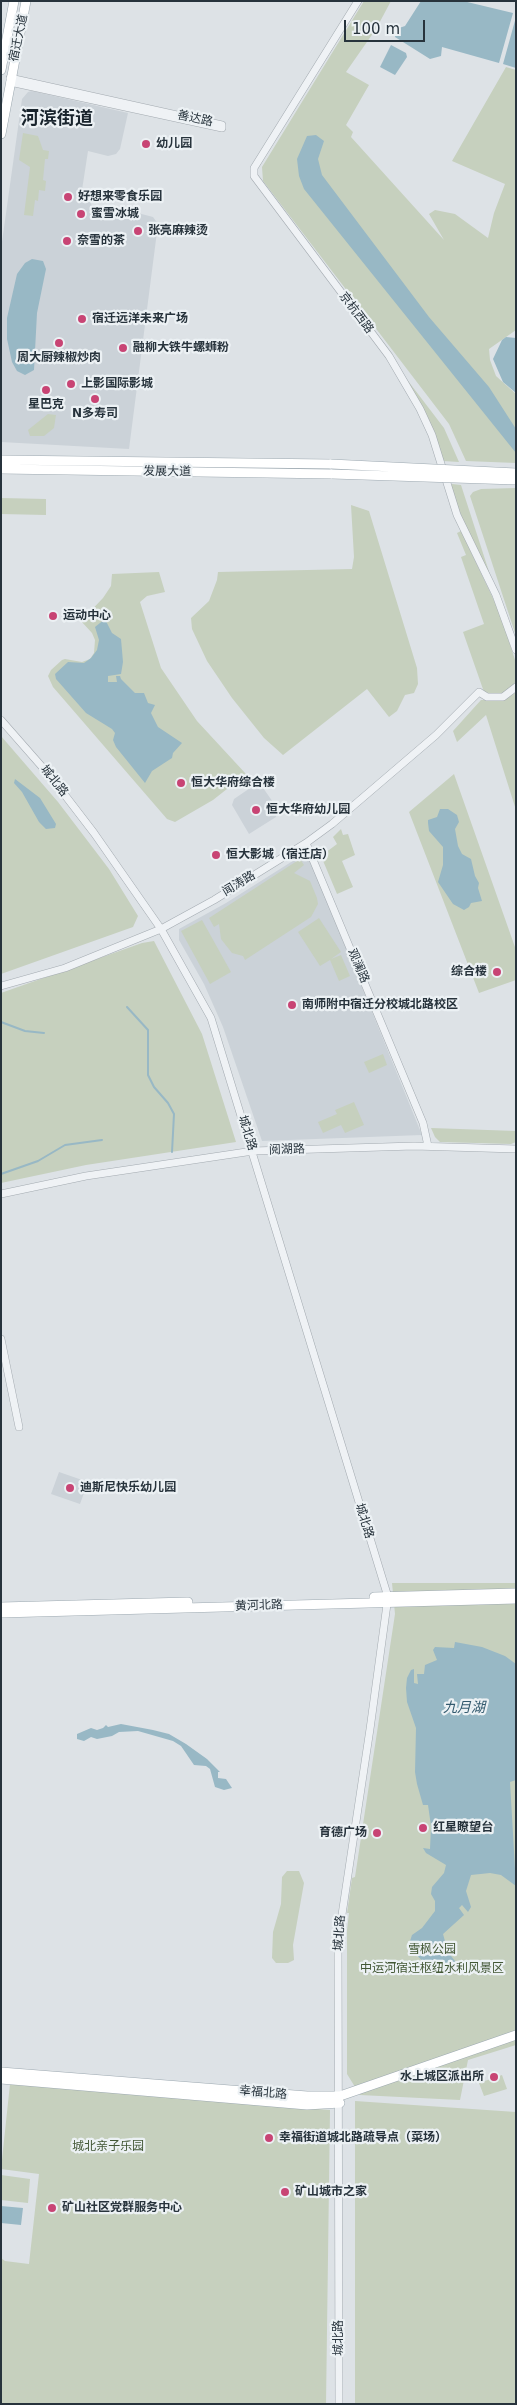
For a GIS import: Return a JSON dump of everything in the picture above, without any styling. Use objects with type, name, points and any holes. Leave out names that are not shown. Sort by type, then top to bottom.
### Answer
[{"type":"main road","name":"宿迁大道","points":[[1,70],[14,1]]},
{"type":"main road","name":"宿迁大道","points":[[1,134],[26,1]]},
{"type":"main road","name":"发展大道","points":[[1,459],[330,464],[516,473]]},
{"type":"main road","name":"发展大道","points":[[1,469],[332,474],[516,480]]},
{"type":"main road","name":"黄河北路","points":[[1,1613],[388,1600],[516,1593]]},
{"type":"main road","name":"黄河北路","points":[[1,1607],[516,1599]]},
{"type":"main road","name":"幸福北路","points":[[1,2079],[307,2105],[340,2100],[516,2034]]},
{"type":"main road","name":"幸福北路","points":[[1,2072],[340,2100]]},
{"type":"street","name":"京杭西路","points":[[358,1],[254,168],[254,176],[388,356],[420,409],[432,435],[457,515],[496,594],[516,650]]},
{"type":"street","name":"善达路","points":[[10,80],[222,125],[222,128],[10,80]]},
{"type":"street","name":"闻涛路","points":[[1,986],[65,968],[161,929],[306,843],[388,777],[479,692],[487,697],[503,697],[516,687]]},
{"type":"street","name":"城北路","points":[[1,720],[51,777],[94,833],[161,929],[211,1018],[388,1600],[338,1941],[340,2100],[339,2404]]},
{"type":"street","name":"观澜路","points":[[306,843],[420,1114],[428,1146]]},
{"type":"street","name":"阅湖路","points":[[1,1194],[96,1174],[252,1151],[428,1146],[516,1149]]},
{"type":"street","points":[[1,1340],[19,1427]]},
{"type":"shaded area","name":"宿迁远洋未来广场","points":[[32,91],[128,113],[120,149],[116,154],[108,156],[88,151],[82,190],[93,207],[130,211],[153,217],[158,224],[129,449],[1,442],[1,249],[22,99],[28,92]]},
{"type":"shaded area","name":"恒大华府幼儿园","points":[[259,782],[277,808],[276,817],[249,834],[232,805],[234,799]]},
{"type":"shaded area","name":"南师附中宿迁分校城北路校区","points":[[307,852],[422,1135],[262,1141],[223,1027],[204,984],[179,940],[179,929],[226,903]]},
{"type":"shaded area","name":"迪斯尼快乐幼儿园","points":[[59,1472],[88,1482],[80,1504],[51,1494]]},
{"type":"green space","points":[[364,1],[391,1],[376,29],[346,72],[369,85],[346,125],[353,132],[351,137],[444,240],[429,214],[435,210],[455,214],[488,238],[494,213],[505,184],[452,161],[506,67],[516,70],[516,330],[489,349],[490,360],[496,376],[516,394],[516,463],[466,461],[449,424],[263,181],[262,167]]},
{"type":"green space","points":[[23,133],[38,136],[43,150],[49,151],[48,159],[45,159],[43,180],[46,181],[45,191],[39,190],[38,201],[35,200],[33,216],[24,215],[30,167],[19,160]]},
{"type":"green space","points":[[402,373],[444,428],[459,462],[443,461],[433,429]]},
{"type":"green space","points":[[48,414],[56,415],[54,428],[44,436],[30,436],[28,430]]},
{"type":"green space","points":[[452,484],[461,485],[493,584],[466,529],[451,488]]},
{"type":"green space","points":[[516,488],[516,636],[470,496],[473,492],[481,489]]},
{"type":"green space","points":[[1,498],[46,499],[46,515],[1,514]]},
{"type":"green space","points":[[351,505],[369,511],[417,668],[418,684],[414,693],[405,695],[397,711],[389,717],[367,689],[283,755],[264,738],[232,698],[207,661],[192,629],[191,618],[209,601],[218,572],[352,569],[354,557]]},
{"type":"green space","points":[[461,531],[500,613],[516,663],[516,682],[504,693],[484,692],[463,632],[484,624],[461,557],[466,555],[457,533]]},
{"type":"green space","points":[[159,572],[165,592],[147,596],[140,602],[161,668],[197,721],[246,774],[213,800],[175,822],[167,819],[53,687],[48,676],[51,670],[62,660],[82,662],[90,659],[94,653],[95,640],[92,633],[81,621],[103,598],[111,586],[112,574]]},
{"type":"green space","points":[[516,692],[516,810],[486,715],[457,742],[453,731],[481,700],[504,700]]},
{"type":"green space","points":[[1,736],[58,802],[109,869],[138,916],[133,927],[1,974]]},
{"type":"green space","points":[[454,774],[516,950],[516,980],[479,993],[409,812]]},
{"type":"green space","points":[[341,829],[343,835],[348,834],[355,855],[342,861],[353,887],[337,894],[321,856],[337,844],[333,837]]},
{"type":"green space","points":[[300,859],[304,865],[294,873],[310,881],[317,898],[318,904],[311,917],[245,960],[243,956],[232,953],[221,939],[219,924],[214,927],[209,918]]},
{"type":"green space","points":[[319,918],[341,952],[331,959],[341,955],[350,976],[339,981],[330,960],[320,966],[298,932]]},
{"type":"green space","points":[[202,920],[231,972],[210,984],[181,931]]},
{"type":"green space","points":[[154,941],[202,1034],[236,1142],[86,1165],[1,1183],[1,993],[142,943]]},
{"type":"green space","points":[[383,1054],[387,1065],[369,1073],[364,1062]]},
{"type":"green space","points":[[354,1102],[364,1125],[345,1133],[341,1125],[323,1133],[318,1122],[337,1114],[335,1110]]},
{"type":"green space","points":[[431,1128],[516,1131],[516,1142],[511,1144],[440,1142],[435,1137]]},
{"type":"green space","name":"雪枫公园","points":[[392,1583],[516,1583],[516,2045],[468,2060],[460,2100],[360,2095],[347,2074],[347,1930],[349,1913],[347,1913],[352,1878],[355,1877],[395,1614]]},
{"type":"green space","points":[[287,1871],[299,1871],[304,1883],[293,1945],[294,1960],[288,1963],[276,1963],[272,1958],[273,1932],[281,1904],[282,1877]]},
{"type":"green space","points":[[502,2075],[507,2089],[484,2096],[479,2083]]},
{"type":"green space","name":"城北亲子乐园","points":[[10,2084],[330,2110],[326,2404],[1,2404],[1,2258],[5,2261],[29,2264],[39,2174],[1,2169]]},
{"type":"green space","points":[[355,2101],[516,2112],[516,2404],[355,2404]]},
{"type":"green space","points":[[1,2175],[30,2179],[28,2203],[1,2200]]},
{"type":"water","points":[[421,1],[463,1],[513,13],[499,63],[442,47],[441,56],[430,59],[395,37],[396,29],[405,26]]},
{"type":"water","points":[[516,17],[516,68],[503,64]]},
{"type":"water","points":[[391,45],[406,53],[407,57],[395,75],[380,67]]},
{"type":"water","points":[[316,135],[324,141],[318,159],[322,175],[429,317],[489,387],[516,429],[516,453],[304,189],[299,176],[297,159],[307,136]]},
{"type":"water","points":[[32,259],[43,261],[46,269],[37,313],[34,370],[25,375],[17,371],[12,362],[7,339],[7,318],[17,274],[25,263]]},
{"type":"water","points":[[506,337],[516,338],[516,393],[503,382],[493,359],[502,340]]},
{"type":"water","points":[[105,619],[112,633],[121,639],[123,662],[121,674],[108,676],[108,682],[117,682],[116,676],[120,676],[135,693],[144,693],[148,703],[155,705],[151,713],[158,727],[182,743],[173,753],[172,758],[152,771],[145,783],[116,747],[113,740],[115,733],[112,729],[86,713],[56,679],[55,674],[68,662],[84,663],[91,658],[97,650],[99,640],[95,627]]},
{"type":"water","points":[[15,779],[40,798],[56,824],[55,828],[46,829],[39,822],[22,792],[14,783]]},
{"type":"water","points":[[440,809],[448,809],[457,815],[459,822],[455,829],[458,846],[462,854],[471,859],[475,876],[479,883],[478,888],[482,901],[471,903],[464,910],[453,904],[438,882],[443,865],[443,847],[429,831],[428,820],[437,817]]},
{"type":"water","name":"九月湖","points":[[455,1642],[482,1647],[505,1656],[516,1664],[516,1780],[510,1782],[516,1886],[501,1875],[490,1873],[471,1875],[466,1891],[471,1907],[468,1912],[462,1905],[459,1908],[464,1915],[443,1934],[448,1952],[458,1965],[450,1974],[445,1975],[430,1968],[408,1947],[412,1935],[422,1928],[435,1911],[435,1901],[431,1894],[432,1887],[444,1873],[446,1865],[426,1853],[423,1848],[430,1849],[431,1826],[428,1805],[423,1805],[417,1784],[415,1772],[416,1728],[407,1702],[406,1688],[407,1678],[411,1670],[414,1669],[414,1683],[418,1684],[417,1674],[424,1674],[425,1665],[437,1660],[433,1650],[435,1647],[454,1648]]},
{"type":"water","points":[[121,1724],[169,1734],[207,1759],[220,1772],[218,1772],[218,1778],[226,1779],[232,1788],[224,1790],[215,1787],[210,1769],[206,1766],[194,1765],[181,1746],[173,1741],[138,1731],[119,1732],[112,1736],[97,1739],[91,1737],[84,1741],[77,1739],[77,1734],[91,1728],[97,1730],[106,1725],[108,1727]]},
{"type":"water","points":[[1,2206],[23,2208],[21,2225],[1,2223]]},
{"type":"waterway","points":[[127,1007],[148,1030],[148,1075],[154,1087],[168,1103],[174,1114],[172,1152]]},
{"type":"waterway","points":[[1,1022],[25,1031],[44,1033]]},
{"type":"waterway","points":[[1,1174],[38,1161],[65,1145],[102,1140]]},
{"type":"place","name":"幼儿园","points":[[146,144]]},
{"type":"place","name":"好想来零食乐园","points":[[68,197]]},
{"type":"place","name":"蜜雪冰城","points":[[81,214]]},
{"type":"place","name":"张亮麻辣烫","points":[[138,231]]},
{"type":"place","name":"奈雪的茶","points":[[67,241]]},
{"type":"place","name":"宿迁远洋未来广场","points":[[82,319]]},
{"type":"place","name":"周大厨辣椒炒肉","points":[[59,343]]},
{"type":"place","name":"融柳大铁牛螺蛳粉","points":[[123,348]]},
{"type":"place","name":"上影国际影城","points":[[71,384]]},
{"type":"place","name":"星巴克","points":[[46,390]]},
{"type":"place","name":"N多寿司","points":[[95,399]]},
{"type":"place","name":"运动中心","points":[[53,616]]},
{"type":"place","name":"恒大华府综合楼","points":[[181,783]]},
{"type":"place","name":"恒大华府幼儿园","points":[[256,810]]},
{"type":"place","name":"恒大影城（宿迁店）","points":[[216,855]]},
{"type":"place","name":"综合楼","points":[[497,972]]},
{"type":"place","name":"南师附中宿迁分校城北路校区","points":[[292,1005]]},
{"type":"place","name":"迪斯尼快乐幼儿园","points":[[70,1488]]},
{"type":"place","name":"红星瞭望台","points":[[423,1828]]},
{"type":"place","name":"育德广场","points":[[377,1833]]},
{"type":"place","name":"水上城区派出所","points":[[494,2077]]},
{"type":"place","name":"幸福街道城北路疏导点（菜场）","points":[[269,2138]]},
{"type":"place","name":"矿山城市之家","points":[[285,2192]]},
{"type":"place","name":"矿山社区党群服务中心","points":[[52,2208]]},
{"type":"district","name":"河滨街道","points":[[57,119]]},
{"type":"park label","name":"中运河宿迁枢纽水利风景区","points":[[432,1969]]}]
